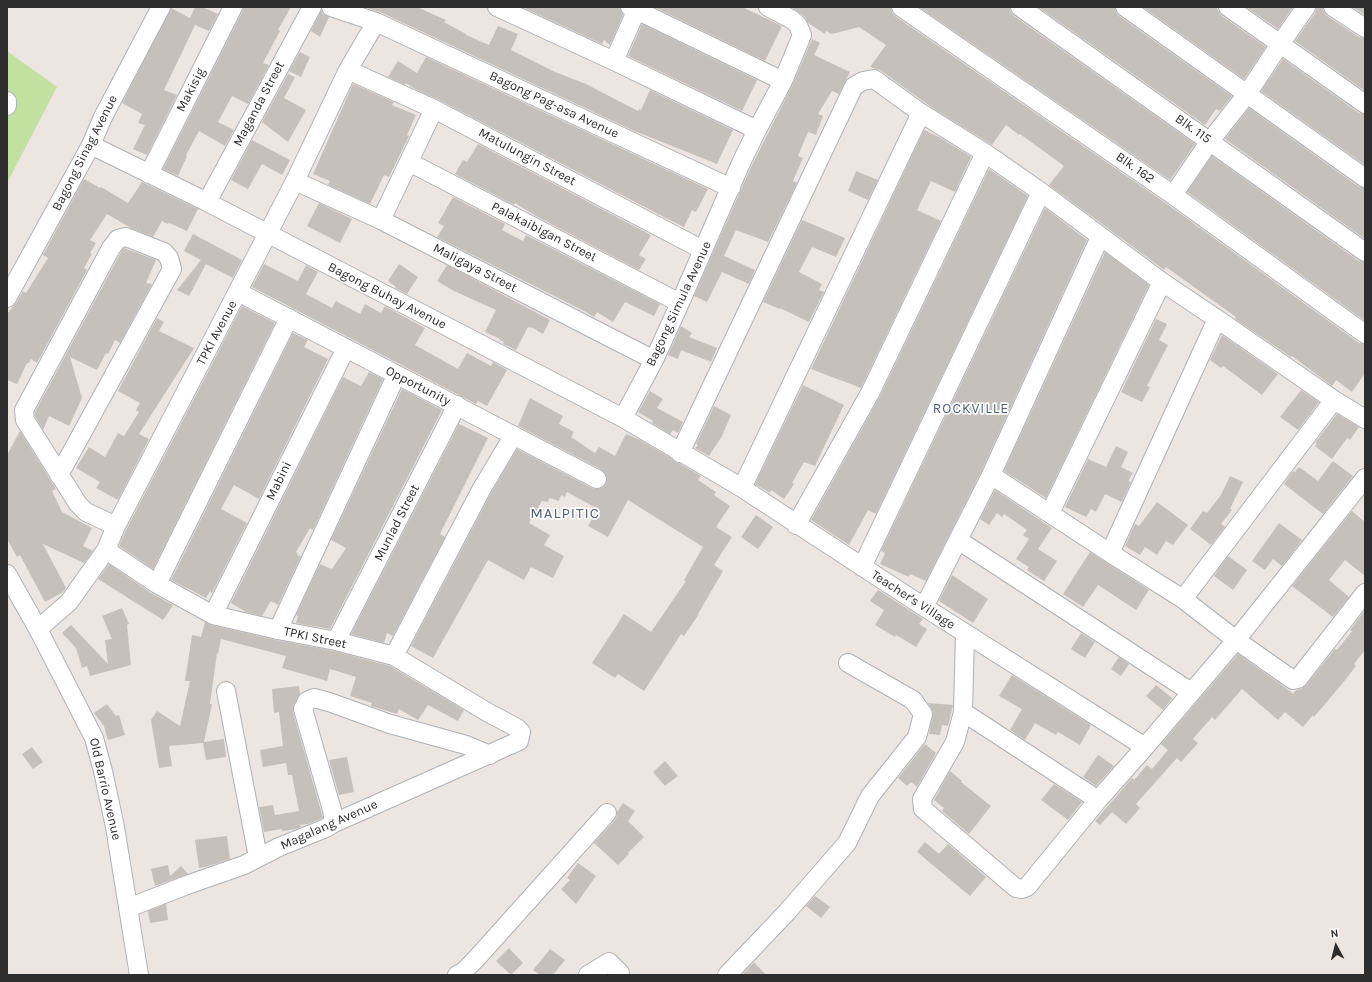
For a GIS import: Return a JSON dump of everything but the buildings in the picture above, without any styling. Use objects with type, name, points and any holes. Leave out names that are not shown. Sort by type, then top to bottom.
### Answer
[{"type":"street","name":"Bagong Sinag Avenue","points":[[7,298],[91,145],[103,117],[161,7]]},
{"type":"street","name":"Makisig","points":[[149,174],[233,7]]},
{"type":"street","name":"Maganda Street","points":[[207,202],[312,7]]},
{"type":"street","name":"Bagong Pag-asa Avenue","points":[[331,7],[376,22],[731,188]]},
{"type":"street","points":[[496,7],[614,61],[757,130]]},
{"type":"street","name":"Bagong Simula Avenue","points":[[623,418],[654,360],[757,130],[783,81],[802,35],[798,25],[791,19],[768,7]]},
{"type":"street","name":"Blk. 162","points":[[900,7],[1174,195],[1365,334]]},
{"type":"street","name":"Blk. 115","points":[[1020,7],[1365,252]]},
{"type":"street","points":[[1125,7],[1365,178]]},
{"type":"street","points":[[1228,7],[1365,104]]},
{"type":"street","points":[[1174,195],[1210,141],[1246,94],[1306,7]]},
{"type":"street","points":[[1333,7],[1365,28]]},
{"type":"street","points":[[614,61],[635,8],[783,81]]},
{"type":"street","name":"TPKI Avenue","points":[[38,629],[69,602],[106,550],[116,526],[295,181],[348,70],[376,22]]},
{"type":"street","name":"Matulungin Street","points":[[348,70],[434,109],[704,250]]},
{"type":"street","points":[[680,453],[854,86],[863,80],[874,79],[921,113],[985,153],[1041,192],[1162,282],[1334,400],[1365,419]]},
{"type":"street","points":[[7,101],[7,106]]},
{"type":"street","points":[[381,220],[434,109]]},
{"type":"street","points":[[742,488],[921,113]]},
{"type":"street","name":"Bagong Buhay Avenue","points":[[91,145],[207,202],[623,418],[680,453]]},
{"type":"street","points":[[796,525],[870,393],[985,153]]},
{"type":"street","name":"Palakaibigan Street","points":[[409,162],[680,303]]},
{"type":"street","name":"Maligaya Street","points":[[295,181],[381,220],[654,360]]},
{"type":"street","points":[[862,567],[1041,192]]},
{"type":"street","points":[[59,475],[172,269],[169,258],[164,252],[126,237],[118,239],[111,248],[24,410],[25,420],[59,475],[78,504],[86,512],[116,526]]},
{"type":"street","points":[[924,607],[991,475],[1100,237]]},
{"type":"street","points":[[1050,513],[1162,282]]},
{"type":"street","name":"Opportunity","points":[[238,292],[346,348],[396,376],[457,405],[513,436],[597,479]]},
{"type":"street","points":[[156,584],[289,318]]},
{"type":"street","points":[[1110,553],[1218,319]]},
{"type":"street","name":"Mabini","points":[[213,615],[346,348]]},
{"type":"street","points":[[278,630],[396,376]]},
{"type":"street","points":[[1183,599],[1334,400]]},
{"type":"street","name":"Munlad Street","points":[[336,641],[457,405]]},
{"type":"street","points":[[394,656],[481,490],[513,436]]},
{"type":"street","name":"Teacher's Village","points":[[680,453],[742,488],[796,525],[1145,747]]},
{"type":"street","points":[[991,475],[1183,599],[1236,640],[1288,678],[1293,680],[1298,679],[1365,593]]},
{"type":"street","points":[[965,633],[963,712],[955,742],[922,799],[923,808],[1016,888],[1022,889],[1027,887],[1098,800],[1236,640],[1365,478]]},
{"type":"street","points":[[958,540],[1191,692]]},
{"type":"street","name":"TPKI Street","points":[[106,550],[156,584],[213,615],[278,630],[336,641],[394,656],[517,728],[521,732]]},
{"type":"street","name":"Old Barrio Avenue","points":[[7,574],[38,629],[94,738],[115,827],[139,975]]},
{"type":"street","points":[[727,975],[787,912],[847,843],[870,796],[916,737],[923,714],[913,700],[848,663]]},
{"type":"street","points":[[226,691],[258,857]]},
{"type":"street","points":[[334,823],[332,810],[303,709],[307,701],[314,698],[329,702],[390,724],[466,745],[490,755]]},
{"type":"street","points":[[963,712],[1098,800]]},
{"type":"street","name":"Magalang Avenue","points":[[128,908],[244,865],[258,857],[326,828],[334,823],[490,755],[519,741],[521,732]]},
{"type":"street","points":[[457,975],[463,972],[476,959],[607,813]]},
{"type":"street","points":[[588,975],[609,962],[620,973]]},
{"type":"green space","points":[[7,51],[57,87],[7,183]]},
{"type":"district","name":"ROCKVILLE","points":[[971,409]]},
{"type":"district","name":"MALPITIC","points":[[565,514]]}]
